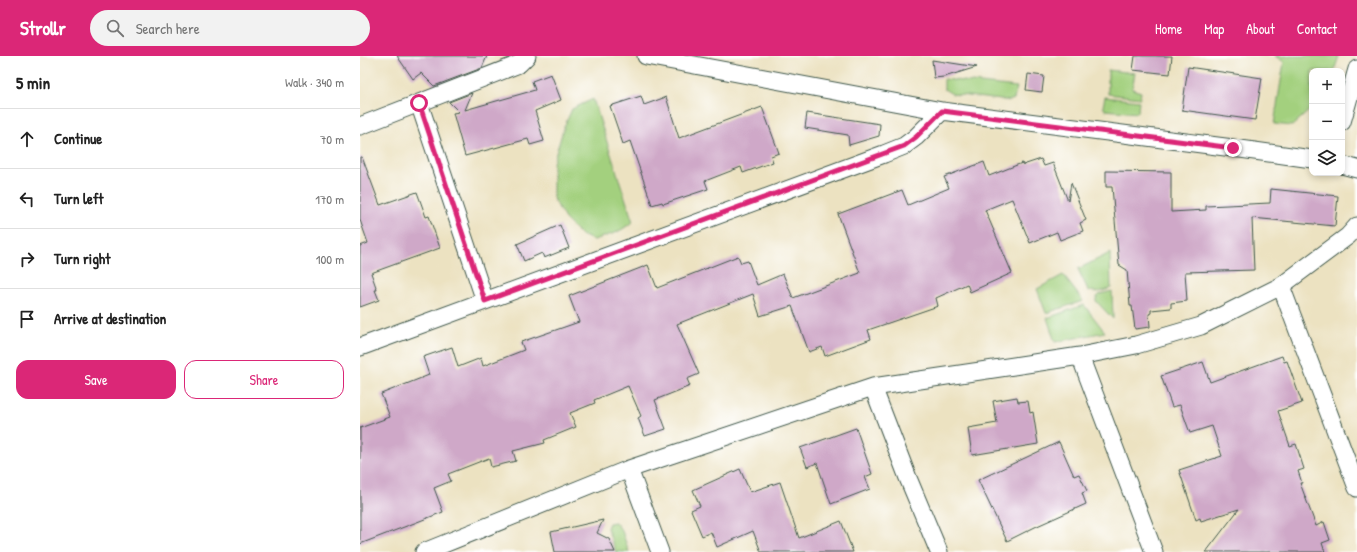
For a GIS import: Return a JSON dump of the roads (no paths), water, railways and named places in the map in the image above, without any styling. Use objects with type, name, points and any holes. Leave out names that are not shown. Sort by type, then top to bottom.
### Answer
[{"type":"street","points":[[360,126],[518,64],[528,56]]},
{"type":"street","points":[[646,56],[942,111],[1309,159]]},
{"type":"street","points":[[1345,111],[1357,69]]},
{"type":"street","points":[[419,103],[485,301]]},
{"type":"street","points":[[360,347],[904,146],[916,137],[942,111]]},
{"type":"street","points":[[1345,166],[1357,169]]},
{"type":"street","points":[[424,552],[629,469],[873,387],[1080,356],[1136,345],[1201,326],[1281,286],[1348,236],[1357,226]]},
{"type":"street","points":[[1281,286],[1357,488]]},
{"type":"street","points":[[1080,356],[1154,552]]},
{"type":"street","points":[[873,387],[908,478],[939,552]]},
{"type":"street","points":[[629,469],[660,552]]}]
